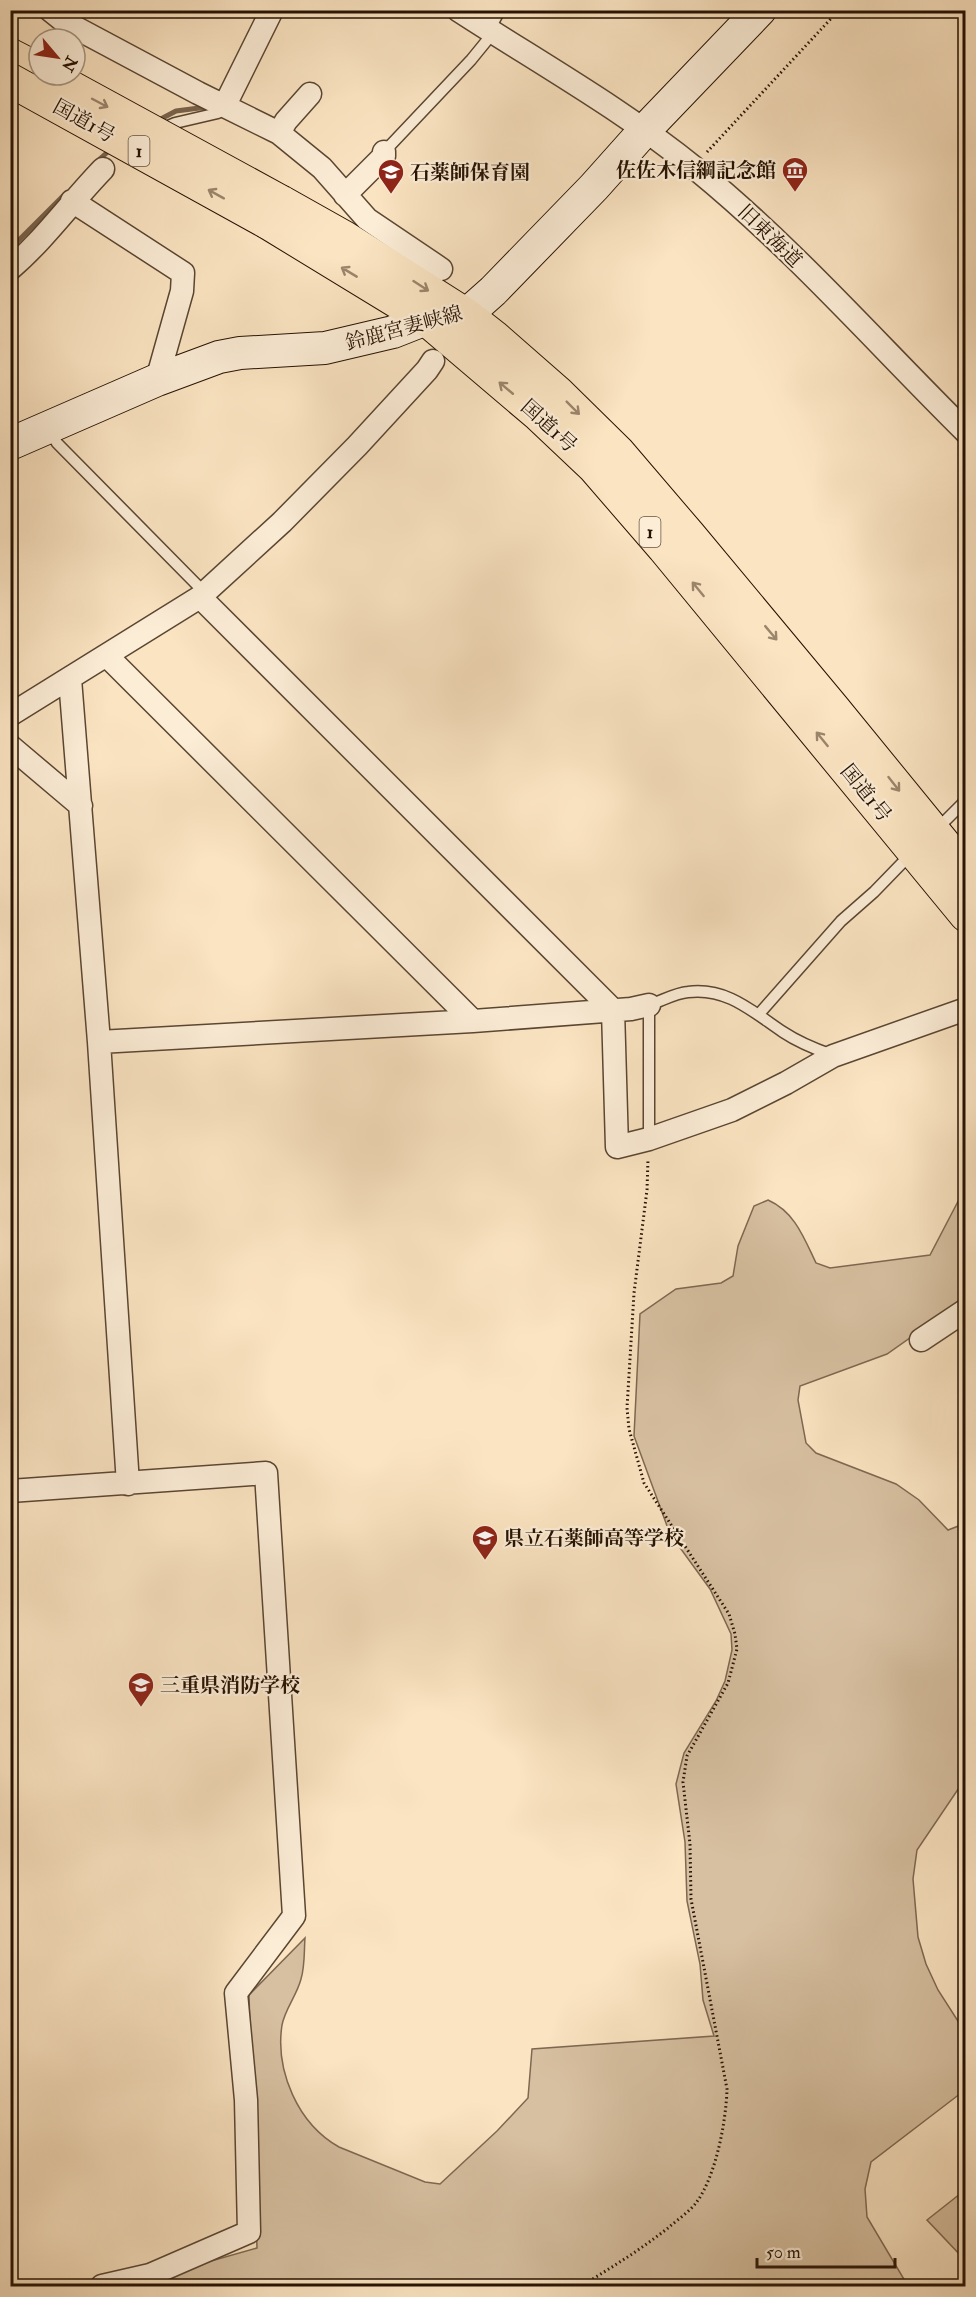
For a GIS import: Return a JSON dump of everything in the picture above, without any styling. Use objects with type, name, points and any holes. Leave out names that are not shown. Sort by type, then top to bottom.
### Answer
[{"type":"highway","points":[[10,55],[27,64]]},
{"type":"highway","name":"国道1号","points":[[10,80],[274,212],[345,238],[466,315],[494,337],[559,394],[618,452],[833,708],[966,871]]},
{"type":"highway","name":"国道1号","points":[[68,87],[274,212],[426,319],[539,415],[594,467],[664,548],[966,915]]},
{"type":"main road","name":"鈴鹿宮妻峡線","points":[[10,444],[157,380],[219,357],[240,353],[325,348],[393,332],[426,319],[466,315],[493,291],[579,203],[644,131],[760,10]]},
{"type":"street","points":[[50,10],[76,27],[279,133],[322,168],[367,219],[441,269]]},
{"type":"street","points":[[225,105],[272,10]]},
{"type":"street","name":"旧東海道","points":[[458,10],[494,24],[694,167],[756,221],[966,432]]},
{"type":"street","points":[[279,133],[286,121],[310,94]]},
{"type":"street","points":[[345,195],[384,156],[384,152]]},
{"type":"street","points":[[10,269],[43,239],[72,201],[109,160]]},
{"type":"street","points":[[72,201],[183,273],[182,291],[157,380]]},
{"type":"street","points":[[10,715],[202,595],[282,522],[357,446],[433,361]]},
{"type":"street","points":[[202,595],[613,1010],[618,1147],[649,1139],[732,1110],[833,1056],[966,1009]]},
{"type":"street","points":[[107,656],[473,1021]]},
{"type":"street","points":[[70,679],[99,1042],[128,1484]]},
{"type":"street","points":[[10,746],[81,806]]},
{"type":"street","points":[[99,1042],[473,1021],[649,1005]]},
{"type":"street","points":[[921,1340],[966,1310]]},
{"type":"street","points":[[10,1491],[266,1473],[294,1917],[236,1994],[246,2100],[249,2232],[150,2276],[102,2286]]},
{"type":"lane","points":[[384,152],[471,60],[494,24]]},
{"type":"lane","points":[[109,160],[141,138],[175,123],[218,113],[225,105]]},
{"type":"lane","points":[[48,427],[57,443],[202,595]]},
{"type":"lane","points":[[946,820],[966,800]]},
{"type":"lane","points":[[759,1014],[841,921],[906,859]]},
{"type":"lane","points":[[649,1139],[649,1005],[685,992],[708,991],[736,1000],[799,1041],[833,1056]]},
{"type":"path","points":[[694,167],[765,87],[839,10]]},
{"type":"path","points":[[580,2286],[638,2252],[696,2203],[711,2169],[727,2116],[727,2089],[691,1899],[690,1844],[683,1782],[687,1756],[728,1683],[737,1649],[729,1614],[644,1483],[629,1429],[627,1398],[634,1293],[647,1190],[649,1139]]},
{"type":"shaded area","points":[[965,1188],[965,1299],[887,1354],[800,1386],[798,1400],[806,1443],[816,1453],[896,1484],[919,1500],[948,1530],[961,1525],[965,1520],[965,1779],[917,1850],[913,1879],[918,1937],[926,1964],[938,1990],[965,2032],[965,2090],[871,2162],[865,2189],[867,2217],[908,2286],[123,2286],[257,2248],[249,1995],[305,1938],[301,1979],[282,2025],[282,2060],[292,2095],[312,2125],[339,2147],[425,2182],[440,2184],[497,2131],[528,2098],[532,2049],[714,2036],[703,2000],[700,1964],[687,1901],[685,1842],[676,1784],[684,1753],[716,1701],[725,1681],[732,1650],[731,1634],[710,1589],[670,1534],[634,1436],[640,1314],[676,1289],[721,1283],[733,1276],[738,1246],[754,1206],[768,1200],[785,1211],[792,1219],[803,1235],[816,1263],[830,1268],[930,1255]]},
{"type":"shaded area","points":[[965,2190],[965,2260],[927,2220]]},
{"type":"waterway","points":[[157,121],[176,111],[207,107]]},
{"type":"waterway","points":[[93,165],[111,149]]},
{"type":"waterway","points":[[10,249],[66,193]]},
{"type":"place","name":"佐佐木信綱記念館","points":[[795,193]]},
{"type":"place","name":"石薬師保育園","points":[[391,195]]},
{"type":"place","name":"県立石薬師高等学校","points":[[485,1561]]},
{"type":"place","name":"三重県消防学校","points":[[141,1708]]}]
